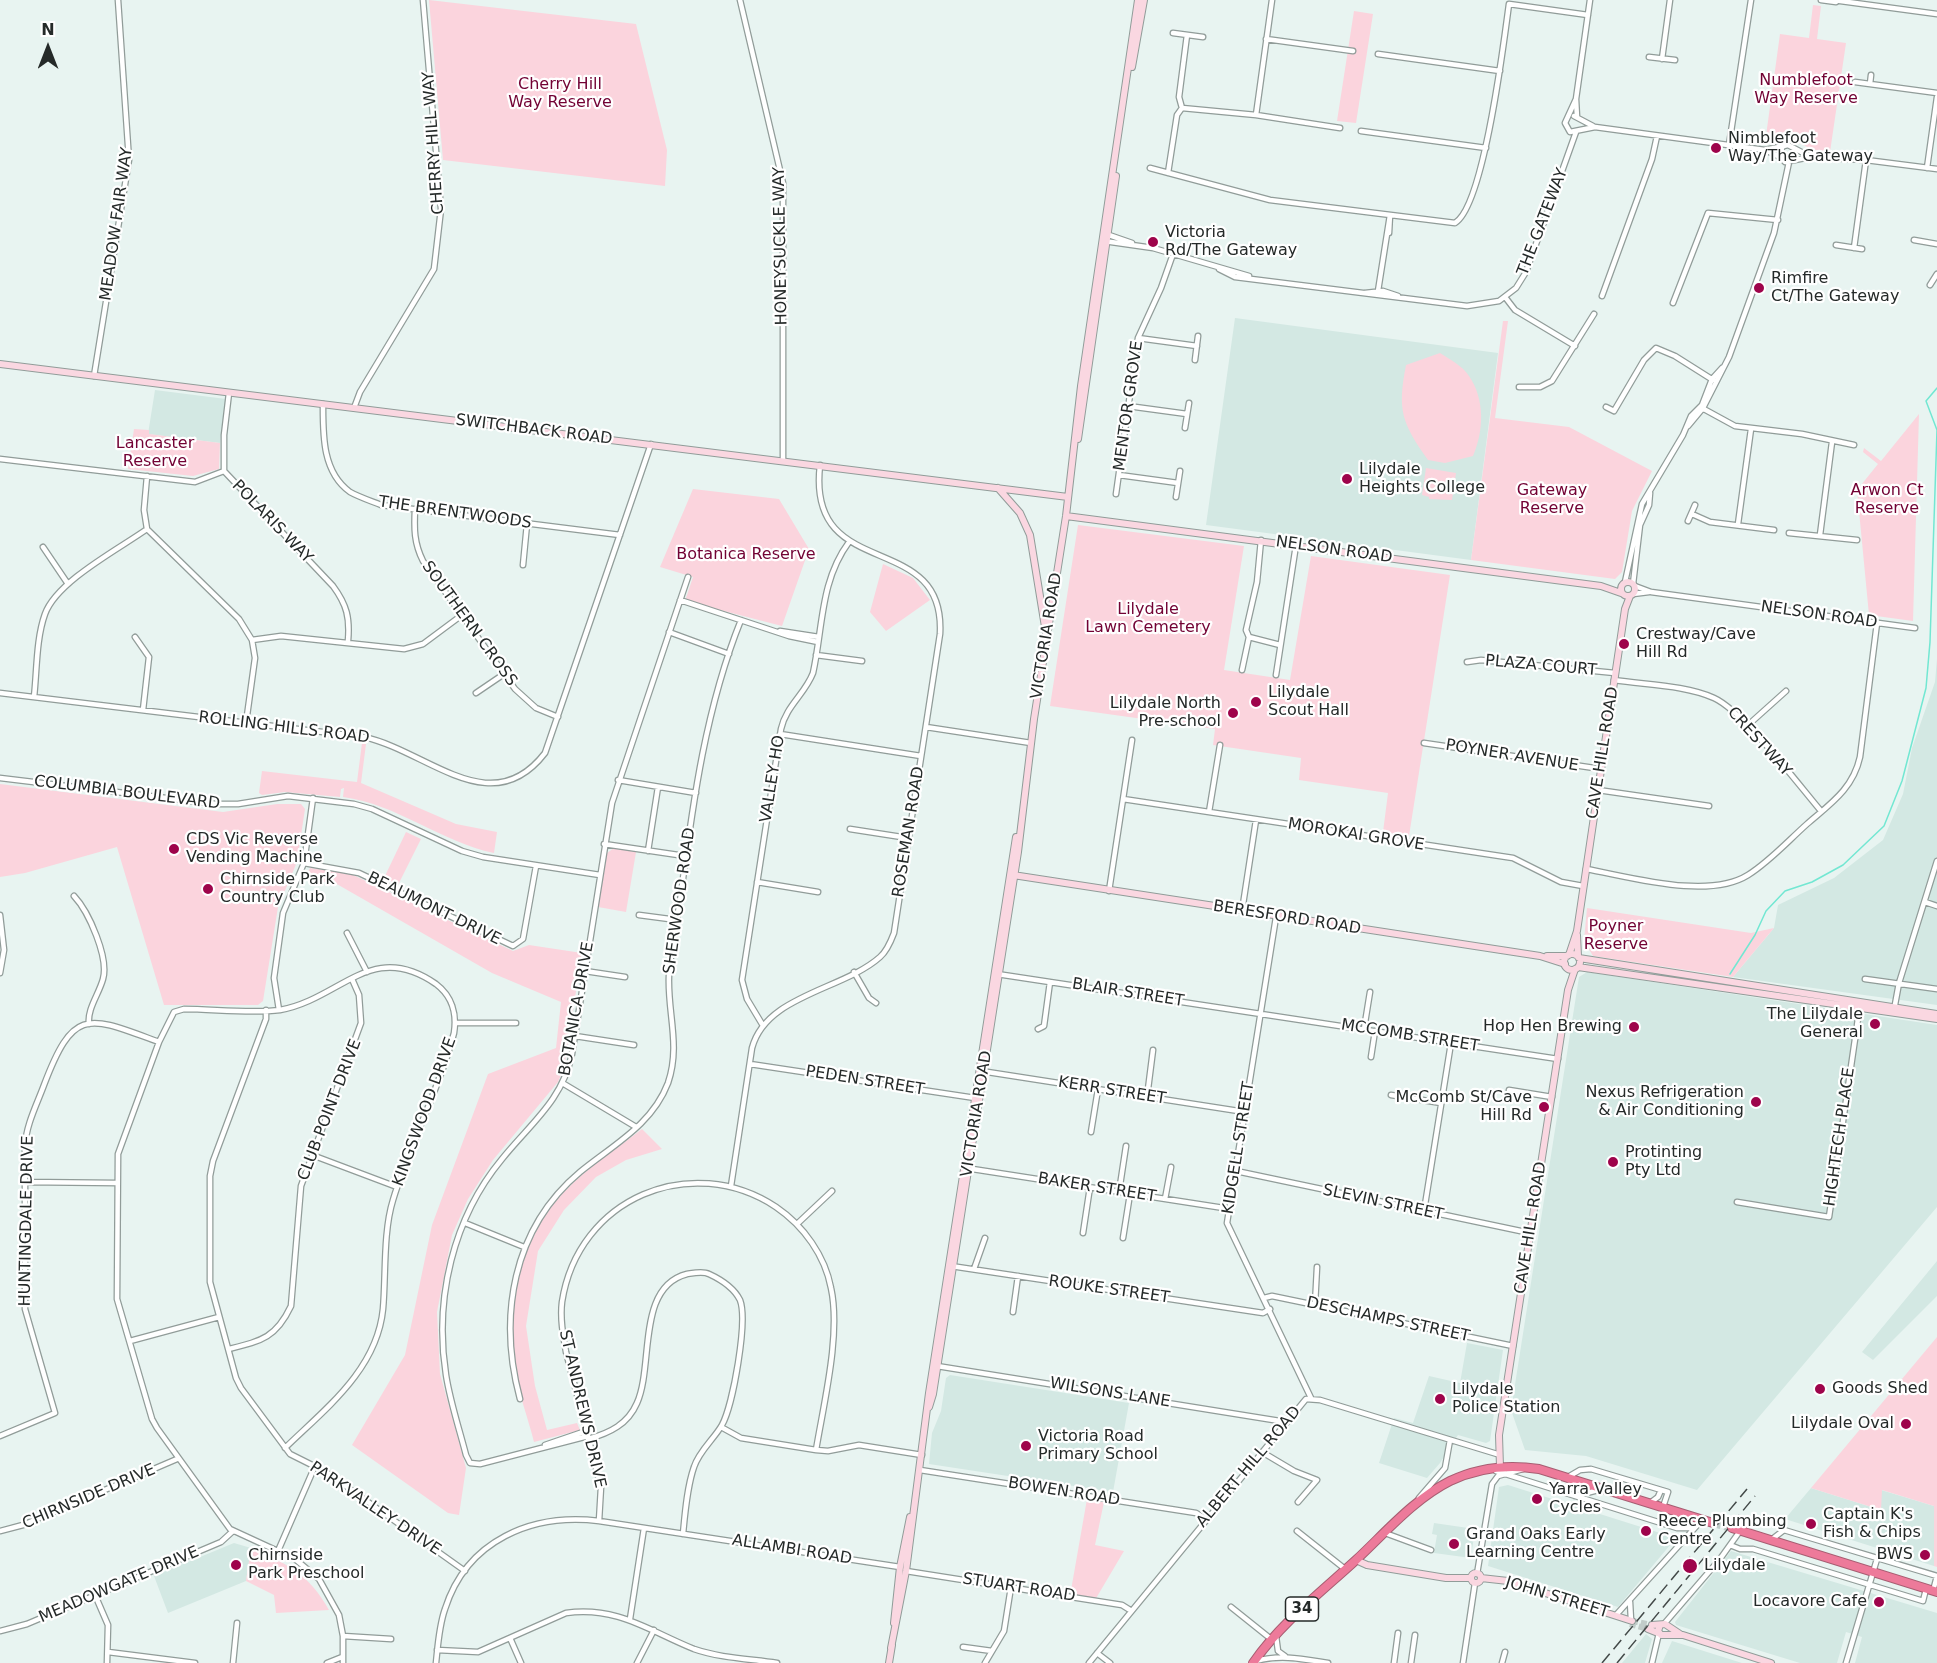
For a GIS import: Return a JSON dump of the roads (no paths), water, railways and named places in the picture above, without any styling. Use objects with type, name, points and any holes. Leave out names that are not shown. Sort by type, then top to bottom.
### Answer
[{"type":"highway","name":"34","points":[[1253,1663],[1274,1636],[1412,1508],[1449,1482],[1485,1469],[1528,1468],[1568,1477],[1713,1523]]},
{"type":"highway","points":[[1736,1530],[1930,1590]]},
{"type":"main road","name":"VICTORIA ROAD","points":[[889,1663],[1066,516],[1076,425],[1106,238],[1138,0]]},
{"type":"main road","name":"VICTORIA ROAD","points":[[1126,91],[1144,0]]},
{"type":"main road","name":"SWITCHBACK ROAD","points":[[0,364],[1068,497]]},
{"type":"main road","points":[[998,488],[1020,514],[1030,535],[1047,639]]},
{"type":"main road","name":"NELSON ROAD","points":[[1066,516],[1602,586],[1627,595]]},
{"type":"main road","points":[[1623,583],[1627,595]]},
{"type":"main road","name":"NELSON ROAD","points":[[1602,586],[1623,583],[1634,585]]},
{"type":"main road","points":[[1627,595],[1634,585]]},
{"type":"main road","name":"CAVE HILL ROAD","points":[[1568,990],[1566,965],[1576,931],[1627,595]]},
{"type":"main road","name":"BERESFORD ROAD","points":[[1011,877],[1540,957],[1576,968]]},
{"type":"main road","name":"CAVE HILL ROAD","points":[[1500,1467],[1497,1454],[1530,1233],[1568,990],[1579,958],[1576,931]]},
{"type":"main road","name":"BERESFORD ROAD","points":[[1540,957],[1579,958]]},
{"type":"main road","points":[[1579,958],[1860,1005]]},
{"type":"main road","points":[[1576,968],[1937,1014]]},
{"type":"main road","points":[[1894,1010],[1937,1019]]},
{"type":"main road","name":"JOHN STREET","points":[[1356,1560],[1367,1565],[1446,1578],[1508,1581],[1631,1622]]},
{"type":"main road","points":[[1650,1627],[1772,1663]]},
{"type":"street","name":"MEADOW FAIR WAY","points":[[94,376],[129,160],[118,0]]},
{"type":"street","name":"CHERRY HILL WAY","points":[[354,408],[360,392],[434,269],[441,209],[423,0]]},
{"type":"street","name":"HONEYSUCKLE WAY","points":[[740,0],[783,183],[783,460]]},
{"type":"street","points":[[1256,114],[1272,0]]},
{"type":"street","points":[[1590,0],[1576,99],[1565,123],[1568,130],[1577,131],[1596,127]]},
{"type":"street","points":[[1662,59],[1670,0]]},
{"type":"street","points":[[1729,145],[1749,0]]},
{"type":"street","points":[[1821,0],[1937,14]]},
{"type":"street","points":[[1833,0],[1842,2]]},
{"type":"street","points":[[1150,168],[1261,198],[1390,217],[1452,223],[1458,221],[1486,148],[1509,2],[1588,15]]},
{"type":"street","points":[[1173,33],[1203,37]]},
{"type":"street","points":[[1182,108],[1179,97],[1187,35]]},
{"type":"street","points":[[1266,39],[1353,51]]},
{"type":"street","points":[[1333,48],[1334,39]]},
{"type":"street","points":[[1400,57],[1401,48]]},
{"type":"street","points":[[1378,54],[1498,71]]},
{"type":"street","points":[[1649,57],[1675,60]]},
{"type":"street","points":[[1870,84],[1872,75]]},
{"type":"street","points":[[1855,82],[1937,95],[1927,168]]},
{"type":"street","points":[[1576,99],[1581,124],[1577,131]]},
{"type":"street","points":[[1182,108],[1256,114],[1318,128],[1340,128]]},
{"type":"street","points":[[1168,173],[1177,114],[1182,108]]},
{"type":"street","points":[[1569,117],[1578,118],[1596,127],[1765,150],[1780,158],[1792,160],[1811,156]]},
{"type":"street","name":"THE GATEWAY","points":[[1568,130],[1569,148]]},
{"type":"street","points":[[1361,131],[1381,137],[1486,148]]},
{"type":"street","name":"THE GATEWAY","points":[[1505,297],[1516,288],[1526,272],[1577,131]]},
{"type":"street","points":[[1602,296],[1652,159],[1657,135]]},
{"type":"street","points":[[1783,146],[1779,152],[1784,176]]},
{"type":"street","points":[[1765,150],[1791,146],[1811,156],[1836,160],[1866,160],[1937,169]]},
{"type":"street","points":[[1623,583],[1642,504],[1688,426],[1702,407],[1714,380],[1724,366],[1778,220],[1784,176],[1795,150]]},
{"type":"street","points":[[1854,248],[1866,160]]},
{"type":"street","points":[[1673,303],[1708,213],[1778,220]]},
{"type":"street","points":[[1380,293],[1390,217]]},
{"type":"street","points":[[1926,235],[1926,242]]},
{"type":"street","points":[[1106,238],[1136,244],[1252,277],[1358,293],[1380,293],[1473,306],[1493,303],[1505,297],[1515,310],[1575,346]]},
{"type":"street","points":[[1914,240],[1937,244]]},
{"type":"street","points":[[1836,245],[1862,249]]},
{"type":"street","name":"MENTOR GROVE","points":[[1116,494],[1138,338],[1161,288],[1173,254]]},
{"type":"street","points":[[1930,285],[1937,274],[1931,269]]},
{"type":"street","points":[[1601,274],[1609,277]]},
{"type":"street","points":[[1668,293],[1676,296]]},
{"type":"street","points":[[1519,387],[1544,387],[1552,381],[1594,314]]},
{"type":"street","points":[[1195,360],[1198,336]]},
{"type":"street","points":[[1138,338],[1197,346]]},
{"type":"street","points":[[1614,411],[1644,360],[1656,348],[1675,356],[1714,380]]},
{"type":"street","points":[[1530,395],[1531,387]]},
{"type":"street","name":"POLARIS WAY","points":[[230,393],[224,435],[224,471],[333,586],[346,604],[350,620],[348,641]]},
{"type":"street","points":[[1185,428],[1189,403]]},
{"type":"street","name":"THE BRENTWOODS","points":[[323,404],[325,452],[334,473],[350,491],[381,505],[620,535]]},
{"type":"street","points":[[1128,406],[1187,414]]},
{"type":"street","points":[[1606,407],[1621,416]]},
{"type":"street","points":[[1702,407],[1731,425],[1802,434],[1854,445]]},
{"type":"street","points":[[1738,524],[1751,429]]},
{"type":"street","points":[[1820,535],[1832,442]]},
{"type":"street","name":"ROLLING HILLS ROAD","points":[[0,693],[374,740],[472,782],[494,785],[517,780],[534,768],[546,753],[651,444]]},
{"type":"street","points":[[0,459],[195,482],[224,471]]},
{"type":"street","name":"ROSEMAN ROAD","points":[[762,1024],[776,1013],[880,957],[894,933],[940,634],[938,604],[927,584],[910,568],[849,542],[836,531],[823,509],[818,486],[820,465]]},
{"type":"street","points":[[1176,497],[1180,471]]},
{"type":"street","points":[[1119,475],[1178,483]]},
{"type":"street","points":[[147,476],[144,510],[147,529],[238,619],[252,640],[255,658],[246,723]]},
{"type":"street","points":[[1634,585],[1640,525],[1649,505],[1650,493]]},
{"type":"street","points":[[1688,521],[1695,505]]},
{"type":"street","name":"SOUTHERN CROSS","points":[[415,509],[413,532],[416,548],[462,615],[527,703],[558,717]]},
{"type":"street","points":[[1692,514],[1710,522],[1774,530]]},
{"type":"street","points":[[523,565],[527,524]]},
{"type":"street","points":[[34,697],[45,614],[53,600],[68,584],[147,529]]},
{"type":"street","points":[[1790,533],[1857,540]]},
{"type":"street","points":[[1242,670],[1249,637],[1246,630],[1257,582],[1261,540]]},
{"type":"street","name":"VALLEY HO","points":[[762,1024],[747,999],[742,980],[780,734],[786,712],[811,679],[830,577],[849,542]]},
{"type":"street","points":[[1276,675],[1296,545]]},
{"type":"street","points":[[43,547],[68,584]]},
{"type":"street","name":"BOTANICA DRIVE","points":[[683,1534],[694,1467],[721,1427],[731,1403],[743,1320],[739,1298],[722,1281],[706,1273],[693,1273],[669,1283],[657,1300],[641,1392],[631,1414],[610,1432],[587,1435],[480,1464],[467,1460],[446,1376],[442,1336],[444,1299],[450,1263],[465,1222],[493,1170],[564,1084],[575,1036],[604,844],[618,780],[688,577]]},
{"type":"street","name":"NELSON ROAD","points":[[1634,585],[1651,592],[1915,628]]},
{"type":"street","name":"NELSON ROAD","points":[[1627,595],[1651,592]]},
{"type":"street","points":[[680,600],[774,630],[819,639]]},
{"type":"street","points":[[252,640],[281,636],[348,641],[404,649],[423,644],[462,615]]},
{"type":"street","name":"SHERWOOD ROAD","points":[[526,1392],[519,1396],[512,1367],[509,1311],[513,1284],[524,1247],[545,1212],[569,1183],[652,1112],[662,1096],[673,1066],[675,1033],[669,978],[685,856],[709,720],[741,620]]},
{"type":"street","points":[[1586,869],[1702,888],[1722,885],[1756,869],[1847,788],[1857,768],[1877,623]]},
{"type":"street","points":[[669,632],[729,654]]},
{"type":"street","points":[[135,637],[149,657],[143,710]]},
{"type":"street","points":[[1249,637],[1280,645]]},
{"type":"street","points":[[816,655],[862,661]]},
{"type":"street","name":"PLAZA COURT","points":[[1467,662],[1481,660],[1615,676]]},
{"type":"street","points":[[476,693],[504,674]]},
{"type":"street","name":"CRESTWAY","points":[[1615,676],[1705,694],[1722,702],[1747,726],[1821,811]]},
{"type":"street","points":[[1747,726],[1786,691]]},
{"type":"street","points":[[926,727],[1031,743]]},
{"type":"street","points":[[780,734],[921,756]]},
{"type":"street","points":[[1109,891],[1132,740]]},
{"type":"street","name":"POYNER AVENUE","points":[[1424,743],[1601,769]]},
{"type":"street","points":[[1209,812],[1220,744]]},
{"type":"street","name":"COLUMBIA BOULEVARD","points":[[0,778],[216,804],[238,804],[288,796],[313,798],[372,808],[462,851],[536,866],[600,875]]},
{"type":"street","points":[[618,780],[696,793]]},
{"type":"street","points":[[648,851],[658,787]]},
{"type":"street","points":[[1598,790],[1709,806]]},
{"type":"street","points":[[279,1010],[274,978],[283,913],[304,863],[313,798]]},
{"type":"street","name":"MOROKAI GROVE","points":[[1123,799],[1513,858],[1561,882],[1583,886]]},
{"type":"street","points":[[1242,911],[1256,820]]},
{"type":"street","points":[[850,829],[908,838]]},
{"type":"street","points":[[604,844],[685,856]]},
{"type":"street","points":[[1894,1010],[1899,983],[1937,861]]},
{"type":"street","name":"BEAUMONT DRIVE","points":[[304,863],[359,873],[513,946],[523,939],[536,866]]},
{"type":"street","points":[[757,882],[818,892]]},
{"type":"street","points":[[1930,886],[1937,888]]},
{"type":"street","points":[[74,896],[85,907],[105,967],[101,987],[89,1014],[89,1024],[106,1023],[159,1042],[120,1143],[117,1183],[117,1299],[152,1419],[177,1459],[233,1531],[304,1565],[326,1587],[336,1606],[343,1636],[343,1663]]},
{"type":"street","points":[[1925,902],[1937,906]]},
{"type":"street","points":[[0,915],[4,950],[0,973]]},
{"type":"street","points":[[639,915],[677,920]]},
{"type":"street","name":"KIDGELL STREET","points":[[1276,917],[1228,1229],[1270,1309],[1311,1398]]},
{"type":"street","points":[[346,933],[367,972]]},
{"type":"street","name":"KINGSWOOD DRIVE","points":[[159,1042],[174,1012],[184,1009],[279,1010],[367,972],[388,966],[398,966],[421,975],[445,993],[454,1009],[456,1023],[452,1042],[390,1212],[382,1313],[372,1349],[358,1373],[342,1393],[285,1448]]},
{"type":"street","points":[[585,971],[625,977]]},
{"type":"street","points":[[854,972],[869,998],[876,1003]]},
{"type":"street","name":"BLAIR STREET","points":[[996,974],[1262,1014]]},
{"type":"street","name":"CLUB POINT DRIVE","points":[[229,1349],[256,1342],[272,1334],[283,1322],[291,1306],[301,1186],[361,1023],[359,995],[352,979]]},
{"type":"street","points":[[1865,979],[1937,989]]},
{"type":"street","points":[[1038,1029],[1044,1026],[1050,982]]},
{"type":"street","points":[[1364,1029],[1370,992]]},
{"type":"street","name":"HIGHTECH PLACE","points":[[1737,1202],[1828,1216],[1860,1005]]},
{"type":"street","name":"PARKVALLEY DRIVE","points":[[266,1010],[266,1019],[211,1168],[209,1274],[219,1317],[242,1388],[290,1455],[315,1466],[465,1570]]},
{"type":"street","name":"MCCOMB STREET","points":[[1262,1014],[1558,1059]]},
{"type":"street","points":[[456,1023],[516,1023]]},
{"type":"street","name":"HUNTINGDALE DRIVE","points":[[0,1436],[55,1413],[25,1309],[26,1136],[58,1048],[72,1031],[89,1024]]},
{"type":"street","points":[[731,1186],[754,1041],[762,1024]]},
{"type":"street","points":[[1371,1057],[1375,1031]]},
{"type":"street","points":[[575,1036],[634,1045]]},
{"type":"street","points":[[1424,1212],[1451,1043]]},
{"type":"street","points":[[1147,1097],[1153,1050]]},
{"type":"street","name":"PEDEN STREET","points":[[750,1064],[977,1099]]},
{"type":"street","name":"KERR STREET","points":[[981,1071],[1245,1112]]},
{"type":"street","points":[[564,1084],[636,1127]]},
{"type":"street","points":[[1091,1132],[1098,1089]]},
{"type":"street","points":[[1509,1090],[1552,1097]]},
{"type":"street","points":[[1391,1095],[1441,1103]]},
{"type":"street","points":[[1119,1192],[1126,1146]]},
{"type":"street","points":[[312,1155],[398,1187]]},
{"type":"street","points":[[1166,1199],[1171,1167]]},
{"type":"street","name":"BAKER STREET","points":[[966,1168],[1230,1209]]},
{"type":"street","name":"SLEVIN STREET","points":[[1236,1172],[1530,1233]]},
{"type":"street","points":[[25,1182],[117,1183]]},
{"type":"street","name":"ST ANDREWS DRIVE","points":[[599,1521],[601,1487],[566,1352],[561,1316],[567,1282],[583,1246],[594,1231],[619,1208],[658,1188],[681,1183],[731,1186],[761,1197],[797,1224],[819,1255],[831,1286],[835,1323],[816,1450]]},
{"type":"street","points":[[1083,1233],[1090,1187]]},
{"type":"street","points":[[797,1224],[832,1191]]},
{"type":"street","points":[[1123,1238],[1130,1194]]},
{"type":"street","points":[[465,1222],[524,1247]]},
{"type":"street","points":[[974,1269],[985,1238]]},
{"type":"street","name":"ROUKE STREET","points":[[951,1266],[1263,1312],[1270,1309]]},
{"type":"street","points":[[1315,1305],[1317,1267]]},
{"type":"street","points":[[1013,1312],[1017,1276]]},
{"type":"street","name":"DESCHAMPS STREET","points":[[1264,1298],[1272,1296],[1513,1346]]},
{"type":"street","points":[[130,1341],[219,1317]]},
{"type":"street","name":"WILSONS LANE","points":[[935,1366],[1286,1422]]},
{"type":"street","name":"ALBERT HILL ROAD","points":[[1089,1663],[1130,1610],[1303,1402],[1311,1398],[1497,1454]]},
{"type":"street","points":[[721,1427],[741,1438],[816,1450],[834,1451],[860,1445],[922,1455]]},
{"type":"street","points":[[1412,1508],[1445,1468],[1450,1440]]},
{"type":"street","points":[[1262,1452],[1294,1471],[1317,1480],[1298,1502]]},
{"type":"street","name":"CHIRNSIDE DRIVE","points":[[0,1531],[23,1525],[177,1459]]},
{"type":"street","points":[[278,1551],[315,1466]]},
{"type":"street","points":[[1463,1663],[1493,1481],[1497,1477],[1528,1468]]},
{"type":"street","points":[[1485,1469],[1509,1473],[1677,1528],[1694,1528]]},
{"type":"street","points":[[1568,1477],[1580,1470],[1591,1469],[1668,1492],[1663,1507]]},
{"type":"street","name":"BOWEN ROAD","points":[[920,1470],[1196,1514],[1206,1519]]},
{"type":"street","points":[[1574,1496],[1605,1489]]},
{"type":"street","points":[[1650,1503],[1658,1497],[1661,1490]]},
{"type":"street","name":"ALLAMBI ROAD","points":[[436,1663],[446,1606],[465,1570],[495,1542],[523,1527],[556,1519],[599,1521],[903,1569]]},
{"type":"street","points":[[1613,1615],[1620,1614],[1702,1520]]},
{"type":"street","points":[[630,1619],[644,1528]]},
{"type":"street","points":[[1652,1663],[1663,1630],[1730,1545],[1736,1530]]},
{"type":"street","points":[[1730,1545],[1740,1549],[1753,1549],[1923,1601],[1936,1576],[1784,1530],[1771,1540]]},
{"type":"street","name":"MEADOWGATE DRIVE","points":[[0,1631],[15,1629],[221,1542],[233,1531]]},
{"type":"street","points":[[1297,1531],[1345,1569]]},
{"type":"street","points":[[1385,1533],[1431,1550]]},
{"type":"street","points":[[1846,1663],[1877,1559]]},
{"type":"street","name":"STUART ROAD","points":[[903,1569],[1122,1605],[1130,1610]]},
{"type":"street","points":[[985,1663],[1004,1631],[1011,1587]]},
{"type":"street","points":[[96,1595],[108,1625],[106,1663]]},
{"type":"street","points":[[1630,1602],[1631,1622]]},
{"type":"street","points":[[1231,1607],[1274,1636],[1278,1651],[1288,1657]]},
{"type":"street","points":[[437,1650],[478,1652],[566,1613],[580,1611],[630,1619],[706,1652],[739,1660],[777,1663]]},
{"type":"street","points":[[233,1663],[237,1623]]},
{"type":"street","points":[[637,1663],[654,1630]]},
{"type":"street","points":[[1394,1663],[1398,1633]]},
{"type":"street","points":[[1411,1663],[1414,1635]]},
{"type":"street","points":[[343,1636],[391,1639]]},
{"type":"street","points":[[510,1638],[521,1663]]},
{"type":"street","points":[[963,1647],[992,1651]]},
{"type":"street","points":[[108,1652],[195,1663]]},
{"type":"street","points":[[1503,1663],[1505,1652]]},
{"type":"street","points":[[1097,1653],[1110,1663]]},
{"type":"street","points":[[327,1663],[342,1656]]},
{"type":"street","points":[[1253,1663],[1272,1657],[1328,1663]]},
{"type":"waterway","points":[[1730,974],[1755,935],[1766,911],[1785,891],[1812,882],[1843,865],[1884,826],[1902,781],[1926,688],[1930,642],[1937,430],[1926,401],[1937,388]]},
{"type":"tunnel","points":[[1713,1523],[1732,1528]]},
{"type":"tunnel","points":[[1632,1621],[1652,1625]]},
{"type":"tunnel","points":[[1630,1624],[1648,1629]]},
{"type":"railway","points":[[1602,1663],[1747,1489]]},
{"type":"railway","points":[[1617,1663],[1755,1496]]},
{"type":"place","name":"Nimblefoot Way/The Gateway","points":[[1716,148]]},
{"type":"place","name":"Victoria Rd/The Gateway","points":[[1153,242]]},
{"type":"place","name":"Rimfire Ct/The Gateway","points":[[1759,288]]},
{"type":"place","name":"Lilydale Heights College","points":[[1347,479]]},
{"type":"place","name":"Crestway/Cave Hill Rd","points":[[1624,644]]},
{"type":"place","name":"Lilydale Scout Hall","points":[[1256,702]]},
{"type":"place","name":"Lilydale North Pre-school","points":[[1233,713]]},
{"type":"place","name":"CDS Vic Reverse Vending Machine","points":[[174,849]]},
{"type":"place","name":"Chirnside Park Country Club","points":[[208,889]]},
{"type":"place","name":"The Lilydale General","points":[[1875,1024]]},
{"type":"place","name":"Hop Hen Brewing","points":[[1634,1027]]},
{"type":"place","name":"Nexus Refrigeration & Air Conditioning","points":[[1756,1102]]},
{"type":"place","name":"McComb St/Cave Hill Rd","points":[[1544,1107]]},
{"type":"place","name":"Protinting Pty Ltd","points":[[1613,1162]]},
{"type":"place","name":"Goods Shed","points":[[1820,1389]]},
{"type":"place","name":"Lilydale Police Station","points":[[1440,1399]]},
{"type":"place","name":"Lilydale Oval","points":[[1906,1424]]},
{"type":"place","name":"Victoria Road Primary School","points":[[1026,1446]]},
{"type":"place","name":"Yarra Valley Cycles","points":[[1537,1499]]},
{"type":"place","name":"Captain K's Fish & Chips","points":[[1811,1524]]},
{"type":"place","name":"Reece Plumbing Centre","points":[[1646,1531]]},
{"type":"place","name":"Grand Oaks Early Learning Centre","points":[[1454,1544]]},
{"type":"place","name":"BWS","points":[[1925,1555]]},
{"type":"place","name":"Chirnside Park Preschool","points":[[236,1565]]},
{"type":"place","name":"Lilydale","points":[[1690,1566]]},
{"type":"place","name":"Locavore Cafe","points":[[1879,1602]]},
{"type":"park label","name":"Numblefoot Way Reserve","points":[[1806,90]]},
{"type":"park label","name":"Cherry Hill Way Reserve","points":[[560,94]]},
{"type":"park label","name":"Lancaster Reserve","points":[[155,453]]},
{"type":"park label","name":"Gateway Reserve","points":[[1552,500]]},
{"type":"park label","name":"Arwon Ct Reserve","points":[[1887,500]]},
{"type":"park label","name":"Botanica Reserve","points":[[746,555]]},
{"type":"park label","name":"Lilydale Lawn Cemetery","points":[[1148,619]]},
{"type":"park label","name":"Poyner Reserve","points":[[1616,936]]}]
